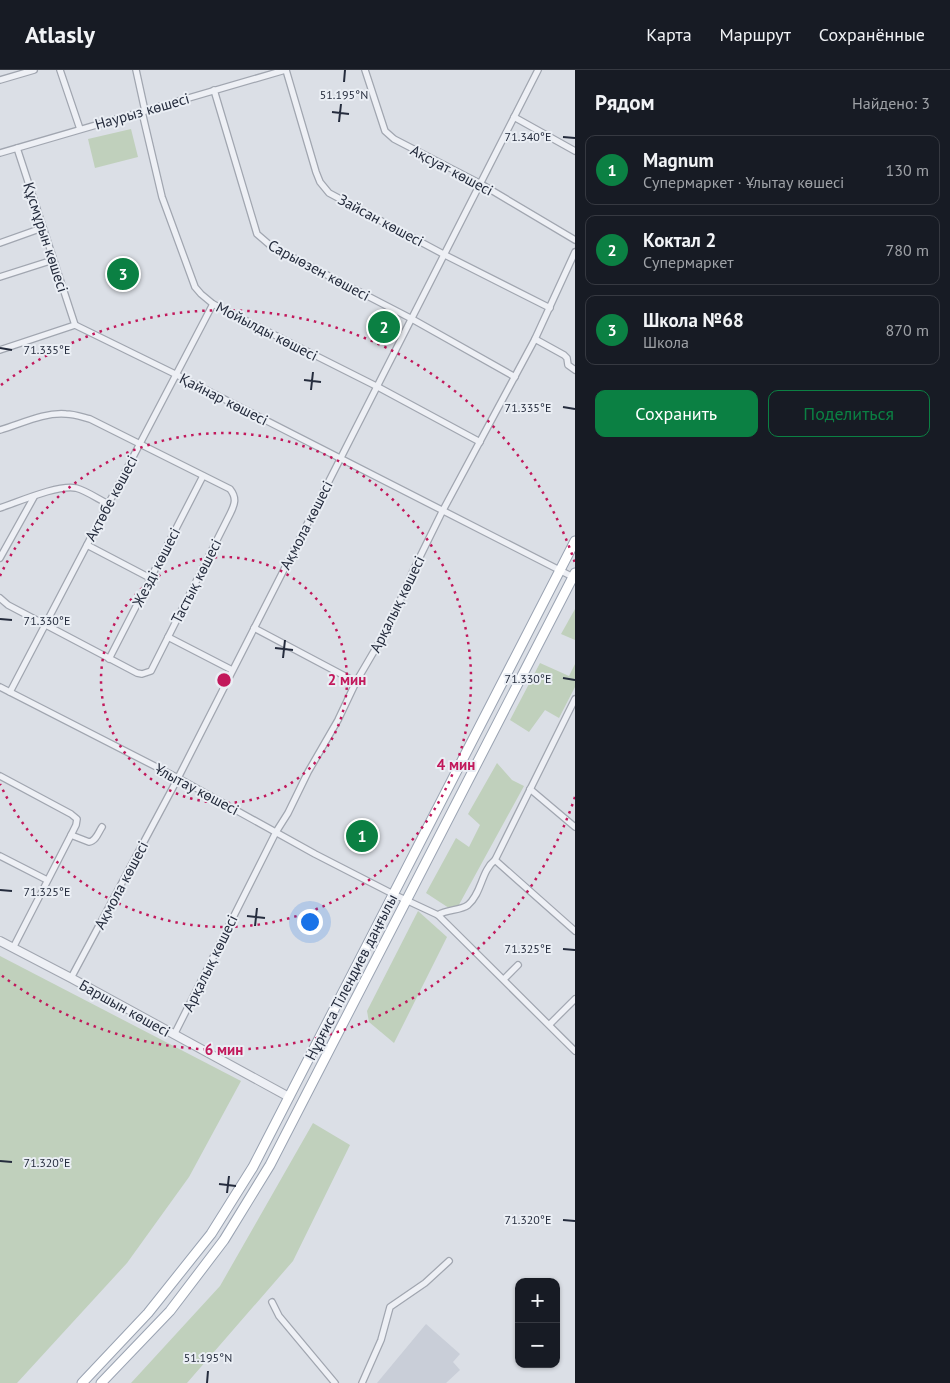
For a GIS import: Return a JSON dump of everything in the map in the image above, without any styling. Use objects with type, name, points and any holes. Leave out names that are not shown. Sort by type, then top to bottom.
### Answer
[{"type":"main road","name":"Нұрғиса Тілендиев даңғылы","points":[[82,1383],[148,1313],[211,1234],[253,1167],[575,541]]},
{"type":"main road","name":"Нұрғиса Тілендиев даңғылы","points":[[101,1383],[170,1310],[224,1240],[270,1165],[574,575]]},
{"type":"street","points":[[0,80],[34,70]]},
{"type":"street","points":[[60,70],[80,129]]},
{"type":"street","name":"Мойылды көшесі","points":[[136,70],[162,197],[195,287],[201,294],[213,304],[378,387],[480,442]]},
{"type":"street","name":"Наурыз көшесі","points":[[0,153],[286,70]]},
{"type":"street","name":"Зайсан көшесі","points":[[286,70],[320,182],[329,192],[550,308]]},
{"type":"street","name":"Ақсуат көшесі","points":[[366,70],[385,131],[394,139],[481,184],[575,240]]},
{"type":"street","name":"Ақмола көшесі","points":[[72,978],[178,778],[538,70]]},
{"type":"street","name":"Сарыөзен көшесі","points":[[214,90],[257,234],[271,246],[412,319],[514,377]]},
{"type":"street","points":[[514,117],[575,151]]},
{"type":"street","name":"Құсмұрын көшесі","points":[[17,148],[75,325]]},
{"type":"street","points":[[0,243],[42,228]]},
{"type":"street","name":"Арқалық көшесі","points":[[174,1035],[276,832],[338,720],[356,682],[390,624],[412,573],[442,512],[535,339],[575,252]]},
{"type":"street","points":[[0,277],[53,260]]},
{"type":"street","name":"Ақтөбе көшесі","points":[[10,692],[213,304]]},
{"type":"street","points":[[0,350],[75,325]]},
{"type":"street","name":"Қайнар көшесі","points":[[75,325],[175,374],[442,512],[560,570],[574,575]]},
{"type":"street","points":[[535,339],[564,355],[567,358],[568,365],[575,370]]},
{"type":"street","points":[[0,430],[45,416],[67,414],[90,418],[203,476]]},
{"type":"street","name":"Тастық көшесі","points":[[109,659],[136,673],[142,674],[151,671],[234,504],[235,496],[230,489],[203,476]]},
{"type":"street","name":"Жезді көшесі","points":[[109,659],[203,476]]},
{"type":"street","points":[[0,508],[60,488],[74,488],[108,504]]},
{"type":"street","points":[[0,558],[34,497]]},
{"type":"street","points":[[87,546],[150,578]]},
{"type":"street","points":[[0,598],[8,605],[109,659]]},
{"type":"street","points":[[254,628],[356,682]]},
{"type":"street","points":[[168,637],[232,670]]},
{"type":"street","name":"Ұлытау көшесі","points":[[0,687],[178,778],[393,894],[438,915],[550,1024],[575,1051]]},
{"type":"street","points":[[438,915],[446,910],[464,907],[470,903],[487,867],[495,860],[575,699]]},
{"type":"street","points":[[0,776],[77,819],[71,835],[13,948]]},
{"type":"street","points":[[530,788],[575,827]]},
{"type":"street","points":[[71,835],[91,842],[94,841],[102,827]]},
{"type":"street","points":[[0,856],[47,880]]},
{"type":"street","points":[[495,860],[575,931]]},
{"type":"street","name":"Баршын көшесі","points":[[0,942],[72,978],[302,1104]]},
{"type":"street","points":[[504,979],[518,965]]},
{"type":"street","points":[[550,1024],[575,999]]},
{"type":"street","points":[[362,1383],[381,1340],[390,1308],[425,1283],[449,1261]]},
{"type":"street","points":[[272,1302],[279,1316],[335,1383]]},
{"type":"shaded area","points":[[426,1324],[460,1354],[453,1362],[460,1370],[446,1383],[377,1383]]},
{"type":"green space","points":[[131,129],[138,157],[95,168],[88,139]]},
{"type":"green space","points":[[575,609],[575,640],[561,634]]},
{"type":"green space","points":[[540,663],[569,676],[575,664],[575,687],[559,718],[545,710],[529,732],[510,720]]},
{"type":"green space","points":[[497,763],[512,780],[524,786],[455,912],[426,893],[456,838],[469,847],[480,825],[468,814]]},
{"type":"green space","points":[[418,911],[447,937],[394,1043],[369,1022],[367,1011]]},
{"type":"green space","points":[[0,956],[241,1081],[189,1177],[127,1263],[17,1383],[0,1383]]},
{"type":"green space","points":[[313,1123],[350,1145],[293,1261],[187,1383],[131,1383],[220,1286]]},
{"type":"place","name":"Школа №68","points":[[123,274]]},
{"type":"place","name":"Коктал 2","points":[[384,327]]},
{"type":"place","name":"Magnum","points":[[362,836]]}]
